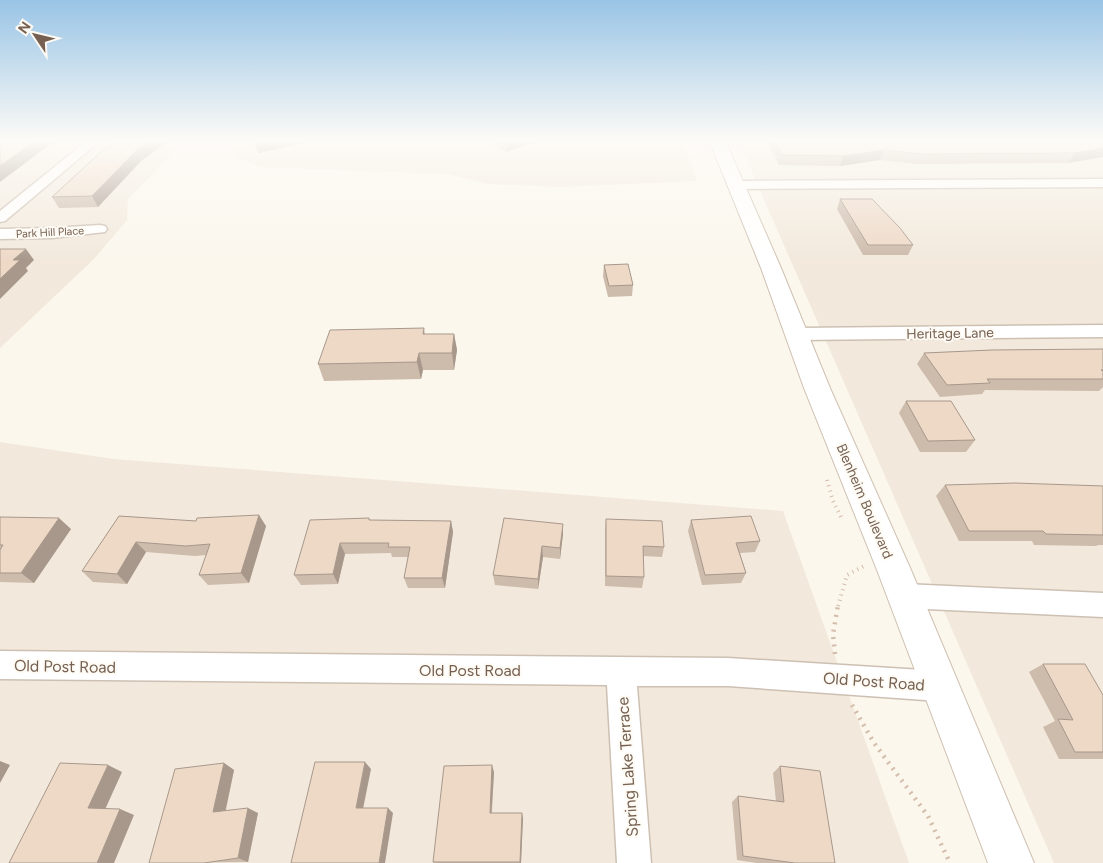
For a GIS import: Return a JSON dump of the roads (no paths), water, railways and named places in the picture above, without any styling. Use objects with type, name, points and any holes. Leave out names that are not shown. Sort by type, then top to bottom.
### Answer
[{"type":"main road","name":"Blenheim Boulevard","points":[[735,180],[798,334],[817,388],[905,596],[938,686],[1011,863]]},
{"type":"street","points":[[0,218],[46,180]]},
{"type":"street","points":[[737,185],[1103,183]]},
{"type":"street","name":"Park Hill Place","points":[[0,234],[52,234],[100,229]]},
{"type":"street","name":"Heritage Lane","points":[[798,334],[1103,331]]},
{"type":"street","points":[[905,596],[1103,605]]},
{"type":"street","name":"Old Post Road","points":[[0,665],[728,672],[938,686]]},
{"type":"street","name":"Spring Lake Terrace","points":[[621,672],[634,863]]}]
